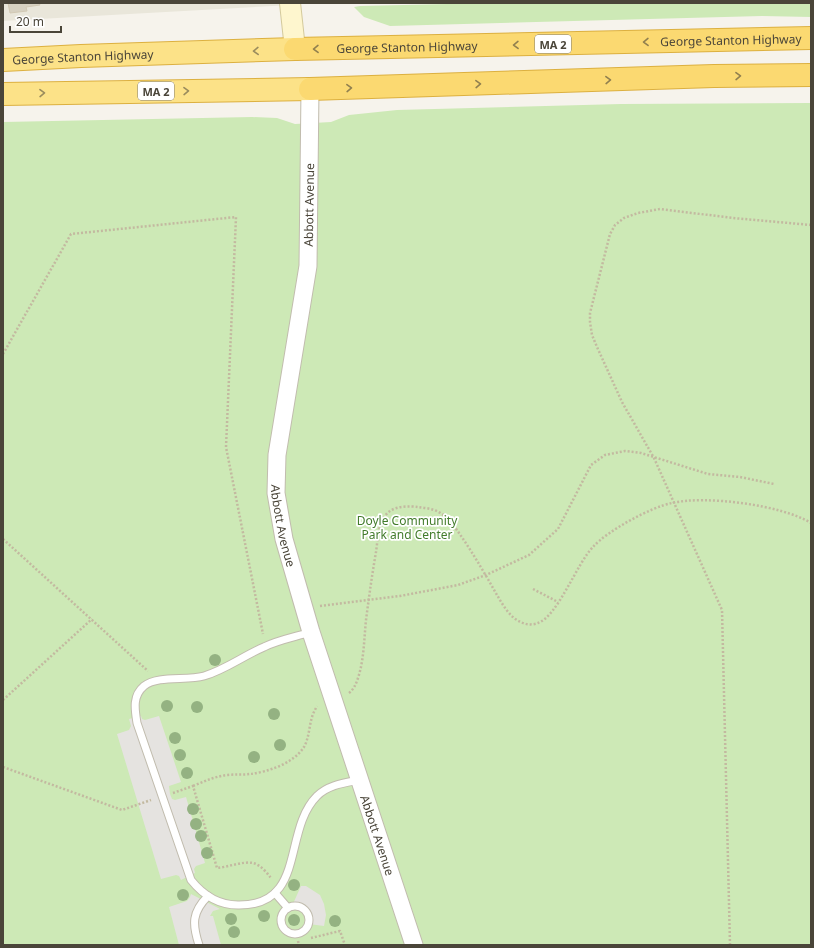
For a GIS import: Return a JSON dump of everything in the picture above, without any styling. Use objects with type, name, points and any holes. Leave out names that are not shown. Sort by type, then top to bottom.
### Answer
[{"type":"highway","name":"George Stanton Highway","points":[[3,60],[295,50],[811,38]]},
{"type":"highway","name":"MA 2","points":[[3,94],[310,89],[714,76],[811,75]]},
{"type":"main road","points":[[290,3],[295,50]]},
{"type":"street","name":"Abbott Avenue","points":[[310,89],[308,266],[277,455],[276,493],[284,539],[311,632],[414,945]]},
{"type":"lane","points":[[311,632],[265,646],[218,672],[203,677],[186,680],[159,680],[150,683],[141,690],[135,702],[137,723],[191,880],[198,889],[220,902],[246,905],[262,900],[280,888],[286,878],[302,818],[317,796],[326,789],[360,780]]},
{"type":"lane","points":[[275,892],[288,908]]},
{"type":"lane","points":[[200,945],[194,925],[195,914],[208,896]]},
{"type":"lane","points":[[297,906],[305,911],[309,919],[307,928],[304,932],[299,934],[290,934],[283,928],[280,919],[284,911],[288,908],[297,906]]},
{"type":"path","points":[[730,945],[722,610],[654,458],[622,402],[597,347],[592,335],[590,313],[610,234],[615,225],[624,218],[638,212],[660,209],[733,218],[811,225]]},
{"type":"path","points":[[3,354],[71,234],[236,217],[226,447],[265,646]]},
{"type":"path","points":[[304,608],[400,596],[458,585],[486,576],[529,554],[558,529],[591,465],[605,455],[625,451],[640,453],[708,474],[740,477],[774,484]]},
{"type":"path","points":[[345,696],[353,690],[358,680],[378,537],[383,518],[390,511],[413,506],[430,509],[442,514],[450,521],[460,535],[505,608],[520,622],[533,624],[544,620],[549,616],[585,556],[601,539],[645,513],[665,504],[684,501],[733,502],[786,512],[811,523]]},
{"type":"path","points":[[3,539],[159,680]]},
{"type":"path","points":[[533,589],[558,602]]},
{"type":"path","points":[[3,700],[92,619]]},
{"type":"path","points":[[3,767],[122,810],[193,786],[211,778],[230,774],[250,774],[267,770],[284,763],[297,755],[303,747],[309,734],[312,716],[318,704]]},
{"type":"path","points":[[193,786],[217,868],[254,863],[266,872],[274,881]]},
{"type":"path","points":[[311,938],[340,931],[345,945]]},
{"type":"path","points":[[298,941],[299,945]]},
{"type":"shaded area","points":[[3,3],[290,3],[291,5],[3,21]]},
{"type":"shaded area","points":[[141,716],[142,719],[145,720],[159,716],[181,782],[169,786],[170,794],[172,799],[175,800],[186,797],[205,863],[196,866],[194,869],[195,873],[181,880],[179,876],[176,875],[161,879],[117,734],[129,730],[131,726],[129,719]]},
{"type":"shaded area","points":[[301,886],[306,886],[320,895],[324,904],[326,915],[324,926],[309,924],[308,915],[305,911],[301,908],[292,906]]},
{"type":"shaded area","points":[[191,894],[220,909],[213,911],[210,916],[213,916],[221,945],[179,945],[169,907],[187,901]]},
{"type":"green space","points":[[491,3],[811,3],[811,17],[762,16],[390,26],[364,17],[354,7]]},
{"type":"green space","name":"Doyle Community Park and Center","points":[[811,103],[811,945],[3,945],[3,122],[252,117],[277,118],[295,124],[331,122],[349,115],[397,110],[621,104]]},
{"type":"building","points":[[8,3],[39,3],[40,5],[26,7],[27,11],[10,13]]}]
